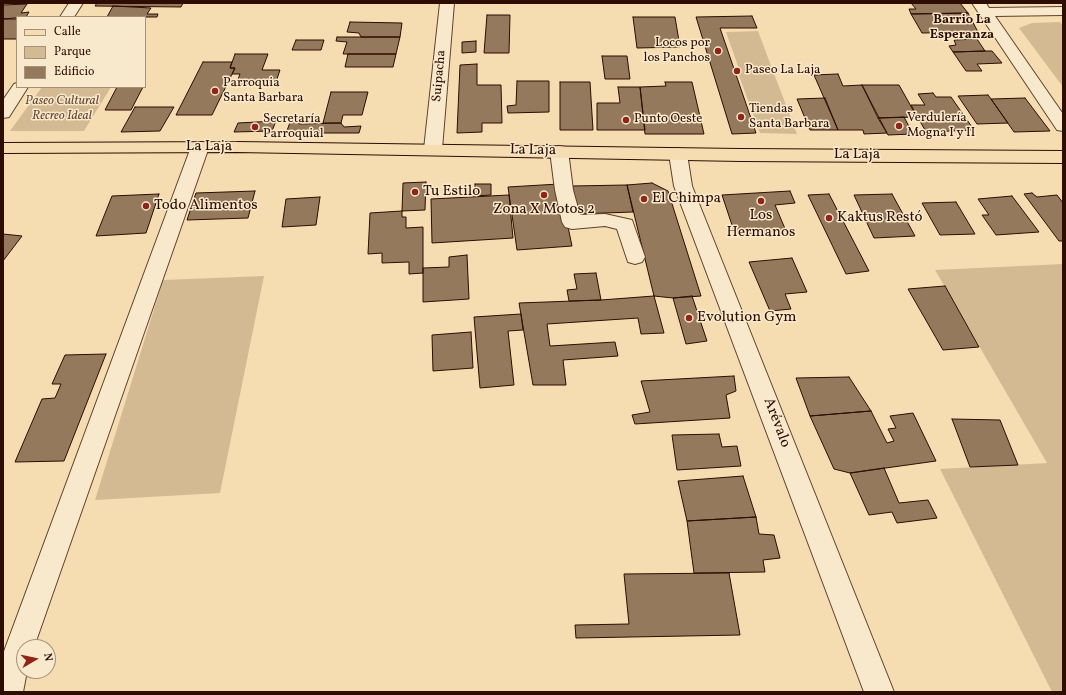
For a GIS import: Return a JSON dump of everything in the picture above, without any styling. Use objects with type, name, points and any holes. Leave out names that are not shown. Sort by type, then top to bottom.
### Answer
[{"type":"main road","name":"La Laja","points":[[3,148],[200,147],[433,149],[678,154],[1063,157]]},
{"type":"street","points":[[68,16],[76,3]]},
{"type":"street","name":"Suipacha","points":[[433,149],[447,3]]},
{"type":"street","points":[[982,8],[1063,11]]},
{"type":"street","points":[[982,8],[1063,126]]},
{"type":"street","points":[[3,113],[19,88]]},
{"type":"street","points":[[8,692],[15,660],[200,147]]},
{"type":"street","points":[[559,151],[564,190],[572,222],[604,220],[625,225],[635,257]]},
{"type":"street","name":"Arévalo","points":[[678,154],[683,186],[879,692]]},
{"type":"green space","points":[[1060,22],[1063,26],[1063,87],[1019,28],[1032,23]]},
{"type":"green space","points":[[758,31],[797,134],[760,133],[738,73],[740,72],[726,32]]},
{"type":"green space","name":"Paseo Cultural Recreo Ideal","points":[[41,88],[110,88],[84,131],[10,131]]},
{"type":"green space","points":[[1063,264],[1063,692],[1052,692],[940,469],[1047,463],[935,270]]},
{"type":"green space","points":[[264,276],[220,493],[95,500],[163,280]]},
{"type":"building","points":[[97,3],[183,3],[181,7],[95,6]]},
{"type":"building","points":[[911,3],[960,3],[968,13],[911,14],[909,9],[916,9]]},
{"type":"building","points":[[27,4],[21,13],[29,12],[27,16],[16,16],[16,18],[3,19],[3,5]]},
{"type":"building","points":[[113,6],[151,8],[147,14],[158,14],[157,17],[108,16]]},
{"type":"building","points":[[968,13],[978,32],[922,33],[911,14]]},
{"type":"building","points":[[487,15],[510,15],[509,53],[484,53]]},
{"type":"building","points":[[752,16],[757,28],[720,28],[756,133],[732,134],[696,17]]},
{"type":"building","points":[[633,17],[675,17],[680,47],[637,48]]},
{"type":"building","points":[[3,19],[16,19],[16,39],[3,39]]},
{"type":"building","points":[[350,22],[402,23],[400,37],[361,37],[359,33],[347,32]]},
{"type":"building","points":[[337,37],[400,37],[396,54],[343,54],[347,42],[336,41]]},
{"type":"building","points":[[977,39],[985,51],[953,52],[949,46],[956,45],[954,40]]},
{"type":"building","points":[[296,40],[324,40],[321,50],[292,50]]},
{"type":"building","points":[[476,41],[476,52],[462,53],[462,42]]},
{"type":"building","points":[[992,51],[1002,63],[977,64],[982,71],[966,71],[953,52]]},
{"type":"building","points":[[235,54],[268,54],[262,70],[280,70],[275,85],[236,85],[240,74],[232,74],[235,68],[230,68]]},
{"type":"building","points":[[348,54],[396,54],[393,67],[345,67]]},
{"type":"building","points":[[602,56],[627,56],[630,79],[605,79]]},
{"type":"building","points":[[203,62],[232,62],[230,68],[235,68],[212,115],[176,115]]},
{"type":"building","points":[[477,64],[477,85],[501,85],[502,123],[482,123],[482,132],[457,133],[460,65]]},
{"type":"building","points":[[838,74],[843,86],[862,85],[887,133],[864,134],[863,130],[838,130],[814,75]]},
{"type":"building","points":[[517,81],[549,81],[549,112],[508,113],[507,106],[516,105]]},
{"type":"building","points":[[560,82],[590,82],[593,130],[560,130]]},
{"type":"building","points":[[665,82],[692,82],[704,134],[645,134],[640,87],[666,86]]},
{"type":"building","points":[[862,85],[899,85],[917,117],[878,118]]},
{"type":"building","points":[[618,87],[640,87],[645,130],[597,130],[597,103],[620,103]]},
{"type":"building","points":[[116,88],[142,88],[131,110],[105,110]]},
{"type":"building","points":[[331,92],[368,92],[362,115],[343,115],[341,123],[323,123]]},
{"type":"building","points":[[933,93],[936,97],[951,97],[974,130],[926,132],[911,105],[925,105],[918,94]]},
{"type":"building","points":[[988,95],[1008,123],[977,124],[958,96]]},
{"type":"building","points":[[825,98],[838,130],[810,130],[797,99]]},
{"type":"building","points":[[1025,98],[1050,131],[1014,132],[991,99]]},
{"type":"building","points":[[135,107],[174,107],[160,131],[121,132]]},
{"type":"building","points":[[904,117],[913,134],[888,135],[878,118]]},
{"type":"building","points":[[301,119],[299,124],[341,123],[344,127],[361,126],[359,133],[286,133],[291,120]]},
{"type":"building","name":"Secretaría Parroquial","points":[[276,121],[272,131],[234,132],[238,123]]},
{"type":"building","points":[[426,182],[425,210],[402,211],[403,183]]},
{"type":"building","points":[[652,183],[668,191],[701,296],[673,298],[654,296],[627,185]]},
{"type":"building","points":[[475,184],[491,184],[491,195],[475,196]]},
{"type":"building","points":[[559,184],[572,246],[517,250],[508,187]]},
{"type":"building","points":[[627,185],[633,212],[576,214],[572,186]]},
{"type":"building","points":[[255,191],[248,218],[187,220],[196,193]]},
{"type":"building","points":[[790,191],[795,203],[775,205],[786,231],[735,234],[722,195]]},
{"type":"building","points":[[1032,193],[1037,197],[1057,195],[1063,203],[1063,241],[1059,241],[1024,194]]},
{"type":"building","points":[[159,194],[146,233],[96,236],[112,196]]},
{"type":"building","points":[[829,194],[869,271],[846,274],[808,195]]},
{"type":"building","points":[[892,194],[915,236],[874,238],[854,195]]},
{"type":"building","points":[[509,195],[513,238],[432,243],[431,199]]},
{"type":"building","points":[[1012,196],[1039,232],[996,235],[982,215],[989,215],[978,199]]},
{"type":"building","points":[[320,197],[316,225],[282,227],[286,199]]},
{"type":"building","points":[[956,202],[975,234],[940,235],[922,203]]},
{"type":"building","points":[[402,211],[402,217],[406,217],[406,228],[423,227],[423,273],[409,274],[409,262],[382,263],[382,253],[368,254],[370,213]]},
{"type":"building","points":[[3,234],[22,236],[3,261]]},
{"type":"building","points":[[467,255],[469,299],[423,302],[423,268],[449,267],[449,257]]},
{"type":"building","points":[[792,258],[807,292],[785,294],[791,309],[770,311],[749,262]]},
{"type":"building","points":[[596,273],[601,300],[569,301],[567,290],[577,289],[574,274]]},
{"type":"building","points":[[945,286],[979,347],[943,350],[908,289]]},
{"type":"building","points":[[654,296],[664,333],[641,334],[638,318],[547,324],[550,346],[615,342],[618,356],[563,360],[566,385],[533,385],[519,303],[601,300]]},
{"type":"building","points":[[692,296],[707,341],[686,344],[673,298]]},
{"type":"building","points":[[521,314],[523,330],[508,331],[514,385],[480,388],[474,317]]},
{"type":"building","points":[[471,332],[473,368],[433,371],[432,335]]},
{"type":"building","points":[[106,354],[64,461],[15,462],[42,399],[55,398],[61,384],[52,384],[65,355]]},
{"type":"building","points":[[734,376],[736,391],[726,395],[730,418],[635,424],[632,415],[650,412],[641,381]]},
{"type":"building","points":[[849,377],[871,411],[810,416],[796,378]]},
{"type":"building","points":[[871,411],[887,443],[894,441],[888,429],[896,428],[890,416],[913,413],[936,461],[850,473],[834,469],[810,416]]},
{"type":"building","points":[[952,419],[1000,420],[1018,465],[970,467]]},
{"type":"building","points":[[719,434],[722,447],[737,446],[741,466],[677,470],[672,435]]},
{"type":"building","points":[[884,468],[899,503],[928,500],[937,518],[897,523],[892,512],[869,515],[850,473]]},
{"type":"building","points":[[743,476],[756,517],[687,521],[678,481]]},
{"type":"building","points":[[756,517],[759,534],[774,535],[780,558],[763,560],[765,572],[694,573],[687,521]]},
{"type":"building","points":[[729,573],[740,635],[576,638],[575,625],[629,624],[624,574]]},
{"type":"place","name":"Locos por los Panchos","points":[[718,51]]},
{"type":"place","name":"Paseo La Laja","points":[[737,71]]},
{"type":"place","name":"Parroquia Santa Barbara","points":[[215,91]]},
{"type":"place","name":"Tiendas Santa Barbara","points":[[741,117]]},
{"type":"place","name":"Punto Oeste","points":[[626,120]]},
{"type":"place","name":"Verdulería Mogna I y II","points":[[899,126]]},
{"type":"place","name":"Secretaría Parroquial","points":[[255,127]]},
{"type":"place","name":"Tu Estilo","points":[[415,192]]},
{"type":"place","name":"Zona X Motos 2","points":[[544,195]]},
{"type":"place","name":"El Chimpa","points":[[644,199]]},
{"type":"place","name":"Los Hermanos","points":[[761,201]]},
{"type":"place","name":"Todo Alimentos","points":[[146,206]]},
{"type":"place","name":"Kaktus Restó","points":[[829,218]]},
{"type":"place","name":"Evolution Gym","points":[[689,318]]},
{"type":"district","name":"Barrio La Esperanza","points":[[962,28]]}]
